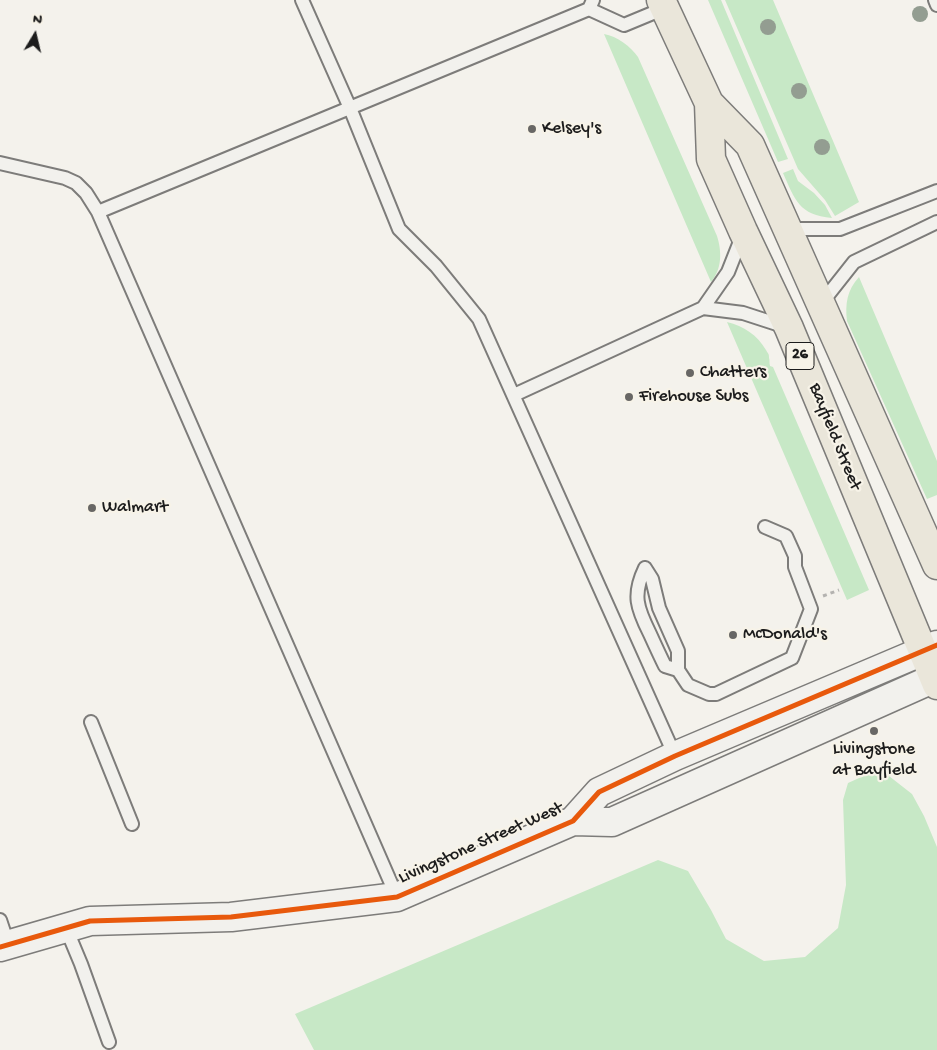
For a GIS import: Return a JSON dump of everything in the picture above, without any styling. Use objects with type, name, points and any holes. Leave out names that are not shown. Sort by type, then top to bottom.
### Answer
[{"type":"main road","name":"Bayfield Street","points":[[663,4],[708,103],[750,146],[937,565]]},
{"type":"main road","name":"Bayfield Street","points":[[708,103],[711,159],[789,328],[930,648],[936,680]]},
{"type":"street","name":"Livingstone Street West","points":[[3,937],[66,928],[90,921],[232,917],[397,897],[573,821],[599,792],[676,756],[930,648]]},
{"type":"street","name":"Livingstone Street West","points":[[573,821],[612,822],[936,680]]},
{"type":"lane","points":[[302,0],[350,108],[399,229],[436,266],[479,319],[676,756]]},
{"type":"lane","points":[[935,0],[937,5]]},
{"type":"lane","points":[[98,212],[350,108],[591,4],[624,25],[663,4]]},
{"type":"lane","points":[[0,163],[76,182],[86,193],[98,212],[397,897]]},
{"type":"lane","points":[[786,228],[840,229],[937,191]]},
{"type":"lane","points":[[820,305],[854,262],[937,222]]},
{"type":"lane","points":[[514,395],[703,308],[728,272],[743,231]]},
{"type":"lane","points":[[703,308],[743,313],[789,328]]},
{"type":"lane","points":[[678,670],[665,666],[640,614],[637,600],[639,580],[645,568],[652,579],[659,608],[678,651],[678,670],[688,685],[709,694],[716,694],[792,658],[811,609],[796,567],[795,556],[786,536],[765,527]]},
{"type":"lane","points":[[91,722],[132,824]]},
{"type":"lane","points":[[66,928],[82,964],[109,1042]]},
{"type":"green space","points":[[708,0],[721,0],[788,159],[778,162]]},
{"type":"green space","points":[[725,0],[773,0],[859,202],[835,216],[825,200],[798,169]]},
{"type":"green space","points":[[604,34],[614,37],[632,49],[638,57],[717,236],[720,260],[715,277],[711,282]]},
{"type":"green space","points":[[793,169],[798,181],[814,193],[825,205],[832,218],[812,213],[800,205],[783,173]]},
{"type":"green space","points":[[859,277],[937,461],[937,495],[927,499],[847,321],[848,297]]},
{"type":"green space","points":[[727,322],[750,332],[768,354],[770,366],[773,367],[869,590],[847,600]]},
{"type":"green space","points":[[868,774],[889,776],[912,794],[937,847],[937,1050],[314,1050],[295,1014],[658,860],[688,871],[726,939],[764,961],[805,957],[838,928],[846,885],[843,800],[848,783]]},
{"type":"cycle path","points":[[0,947],[90,921],[231,917],[397,897],[573,821],[599,792],[675,756],[937,645]]},
{"type":"place","name":"Kelsey's","points":[[532,129]]},
{"type":"place","name":"Chatters","points":[[690,373]]},
{"type":"place","name":"Firehouse Subs","points":[[629,397]]},
{"type":"place","name":"Walmart","points":[[92,508]]},
{"type":"place","name":"McDonald's","points":[[733,635]]},
{"type":"place","name":"Livingstone at Bayfield","points":[[874,731]]}]
